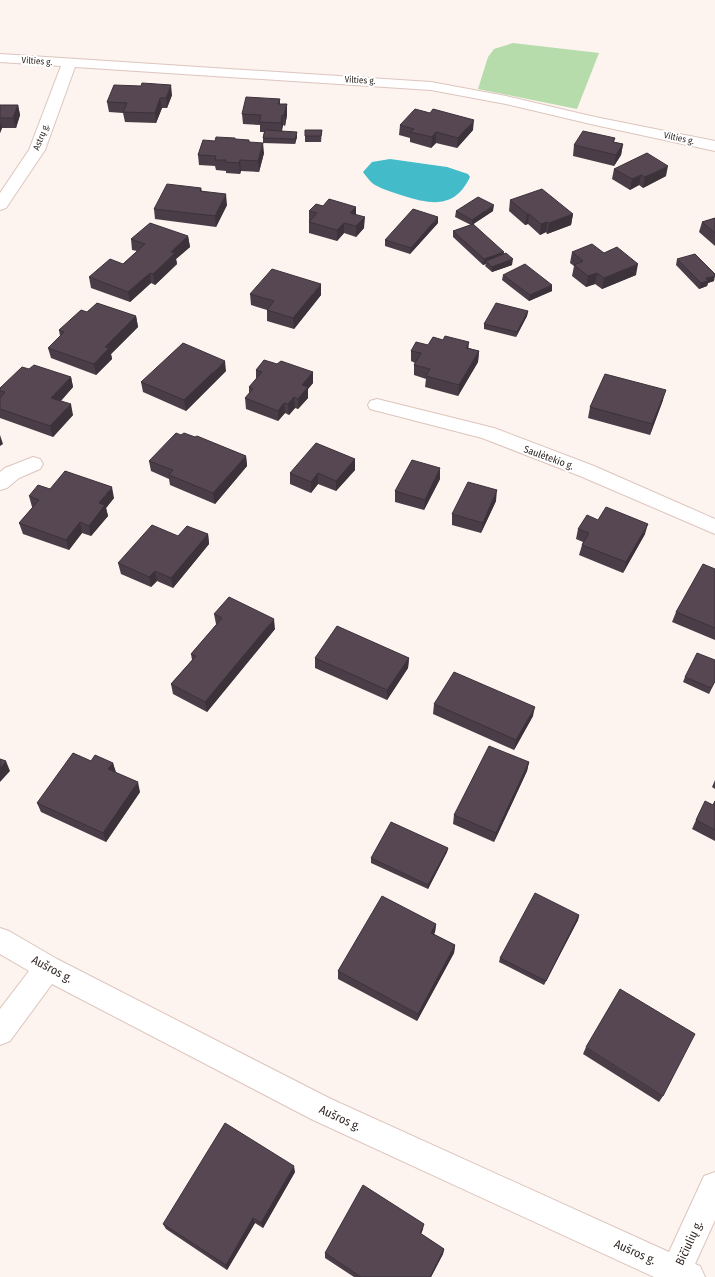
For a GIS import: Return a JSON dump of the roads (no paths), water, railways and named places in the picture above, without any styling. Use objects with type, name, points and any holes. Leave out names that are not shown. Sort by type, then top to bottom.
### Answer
[{"type":"street","name":"Vilties g.","points":[[0,58],[431,86],[506,100],[595,121],[715,146]]},
{"type":"street","name":"Astrų g.","points":[[0,205],[37,150],[69,63]]},
{"type":"street","name":"Saulėtekio g.","points":[[377,404],[487,433],[587,471],[715,527]]},
{"type":"street","points":[[0,482],[12,473],[33,464]]},
{"type":"street","name":"Aušros g.","points":[[0,940],[48,968],[321,1109],[679,1275]]},
{"type":"street","points":[[0,1031],[48,968]]},
{"type":"street","name":"Bičiulių g.","points":[[679,1275],[715,1186]]},
{"type":"water","points":[[390,159],[447,167],[468,174],[470,177],[464,187],[450,199],[442,202],[434,202],[415,199],[375,185],[363,172],[372,162]]}]
